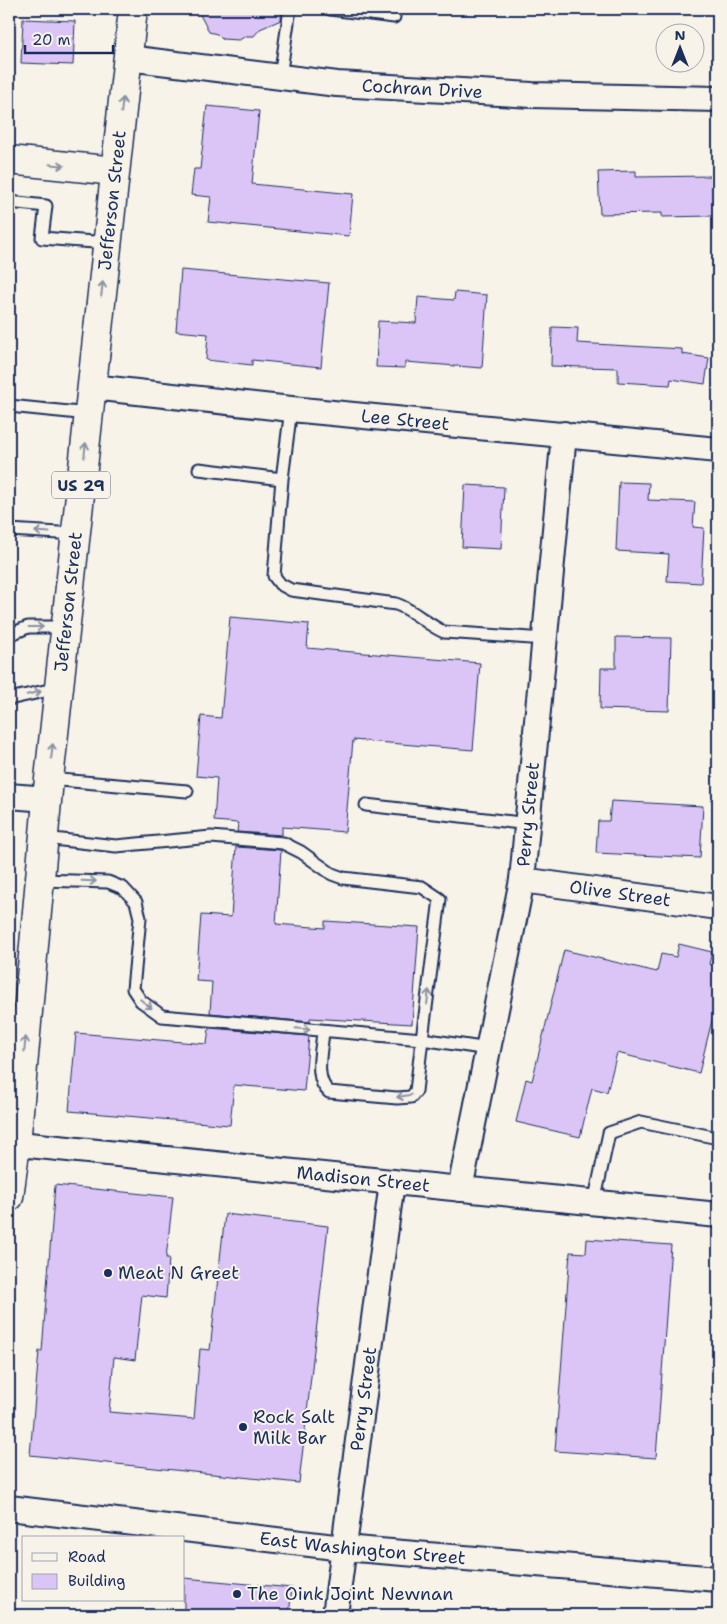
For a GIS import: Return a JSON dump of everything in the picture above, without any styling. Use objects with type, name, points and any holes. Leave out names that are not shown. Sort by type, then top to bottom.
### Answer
[{"type":"main road","name":"Jefferson Street","points":[[9,1197],[48,789],[133,9]]},
{"type":"main road","points":[[9,160],[115,171]]},
{"type":"street","name":"Cochran Drive","points":[[128,58],[337,84],[532,94],[718,99]]},
{"type":"street","name":"Lee Street","points":[[92,387],[291,409],[718,450]]},
{"type":"street","name":"Perry Street","points":[[460,1189],[522,880],[529,824],[564,434]]},
{"type":"street","points":[[9,796],[48,789]]},
{"type":"street","name":"Olive Street","points":[[522,880],[718,907]]},
{"type":"street","name":"Madison Street","points":[[13,1144],[718,1215]]},
{"type":"street","name":"Perry Street","points":[[335,1615],[392,1182]]},
{"type":"street","name":"East Washington Street","points":[[9,1508],[343,1548],[718,1579]]},
{"type":"lane","points":[[280,77],[290,9]]},
{"type":"lane","points":[[330,9],[394,17]]},
{"type":"lane","points":[[9,202],[46,206],[42,238],[107,244]]},
{"type":"lane","points":[[9,406],[89,414]]},
{"type":"lane","points":[[291,409],[282,479],[274,576],[280,584],[291,590],[396,604],[407,608],[431,626],[444,632],[545,639]]},
{"type":"lane","points":[[199,469],[282,479]]},
{"type":"lane","points":[[9,530],[76,534]]},
{"type":"lane","points":[[9,635],[28,627],[66,627]]},
{"type":"lane","points":[[9,699],[59,687]]},
{"type":"lane","points":[[48,789],[187,791]]},
{"type":"lane","points":[[366,805],[529,824]]},
{"type":"lane","points":[[44,838],[116,846],[211,837],[283,844],[301,852],[332,874],[343,878],[422,888],[440,899],[416,1091],[411,1097],[397,1098],[329,1092],[323,1086],[320,1075],[323,1031]]},
{"type":"lane","points":[[40,880],[108,882],[124,888],[136,902],[140,918],[133,988],[141,1001],[162,1016],[422,1039],[488,1050]]},
{"type":"lane","points":[[594,1203],[609,1133],[641,1122],[718,1138]]},
{"type":"building","points":[[197,9],[282,9],[281,20],[260,29],[254,36],[246,36],[239,40],[222,39],[217,34],[209,32]]},
{"type":"building","points":[[23,19],[75,21],[73,65],[21,63]]},
{"type":"building","points":[[207,106],[259,111],[252,184],[353,194],[349,236],[208,222],[211,197],[191,195],[194,169],[200,169]]},
{"type":"building","points":[[636,171],[636,177],[712,176],[713,216],[662,217],[662,213],[600,214],[598,172]]},
{"type":"building","points":[[181,270],[329,283],[321,367],[252,360],[252,365],[206,360],[208,334],[176,331]]},
{"type":"building","points":[[455,292],[487,295],[482,368],[405,362],[405,368],[376,367],[378,321],[416,323],[418,297],[454,300]]},
{"type":"building","points":[[552,327],[578,328],[577,343],[682,349],[682,354],[709,358],[705,384],[671,379],[670,385],[618,382],[618,368],[551,366]]},
{"type":"building","points":[[619,482],[649,483],[648,500],[695,502],[693,527],[704,528],[701,583],[667,581],[669,554],[616,551]]},
{"type":"building","points":[[465,485],[504,487],[501,549],[462,547]]},
{"type":"building","points":[[230,617],[309,624],[307,648],[480,663],[473,750],[353,740],[345,832],[282,827],[282,835],[237,832],[238,823],[214,821],[217,778],[196,776],[201,716],[221,718]]},
{"type":"building","points":[[616,637],[671,638],[669,711],[600,709],[601,668],[616,668]]},
{"type":"building","points":[[611,801],[703,806],[700,858],[596,853],[598,821],[609,821]]},
{"type":"building","points":[[236,847],[281,850],[276,924],[325,928],[325,921],[419,927],[412,1024],[310,1018],[310,1022],[210,1013],[212,982],[196,981],[201,915],[231,917]]},
{"type":"building","points":[[679,944],[712,952],[709,964],[718,967],[718,996],[699,1073],[617,1053],[607,1092],[592,1088],[580,1137],[516,1122],[526,1079],[532,1081],[564,950],[657,972],[661,954],[676,957]]},
{"type":"building","points":[[209,1028],[309,1036],[304,1091],[234,1085],[230,1125],[69,1111],[76,1033],[207,1044]]},
{"type":"building","points":[[55,1185],[173,1197],[166,1258],[169,1258],[166,1298],[142,1295],[135,1360],[114,1357],[109,1412],[194,1419],[200,1349],[210,1350],[225,1214],[328,1226],[299,1483],[30,1455],[39,1351],[42,1351]]},
{"type":"building","points":[[587,1239],[671,1245],[656,1458],[555,1451],[570,1252],[586,1253]]},
{"type":"building","name":"The Oink Joint Newnan","points":[[185,1578],[292,1588],[289,1615],[184,1615]]},
{"type":"place","name":"Meat N Greet","points":[[108,1273]]},
{"type":"place","name":"Rock Salt Milk Bar","points":[[243,1427]]},
{"type":"place","name":"The Oink Joint Newnan","points":[[237,1594]]}]
